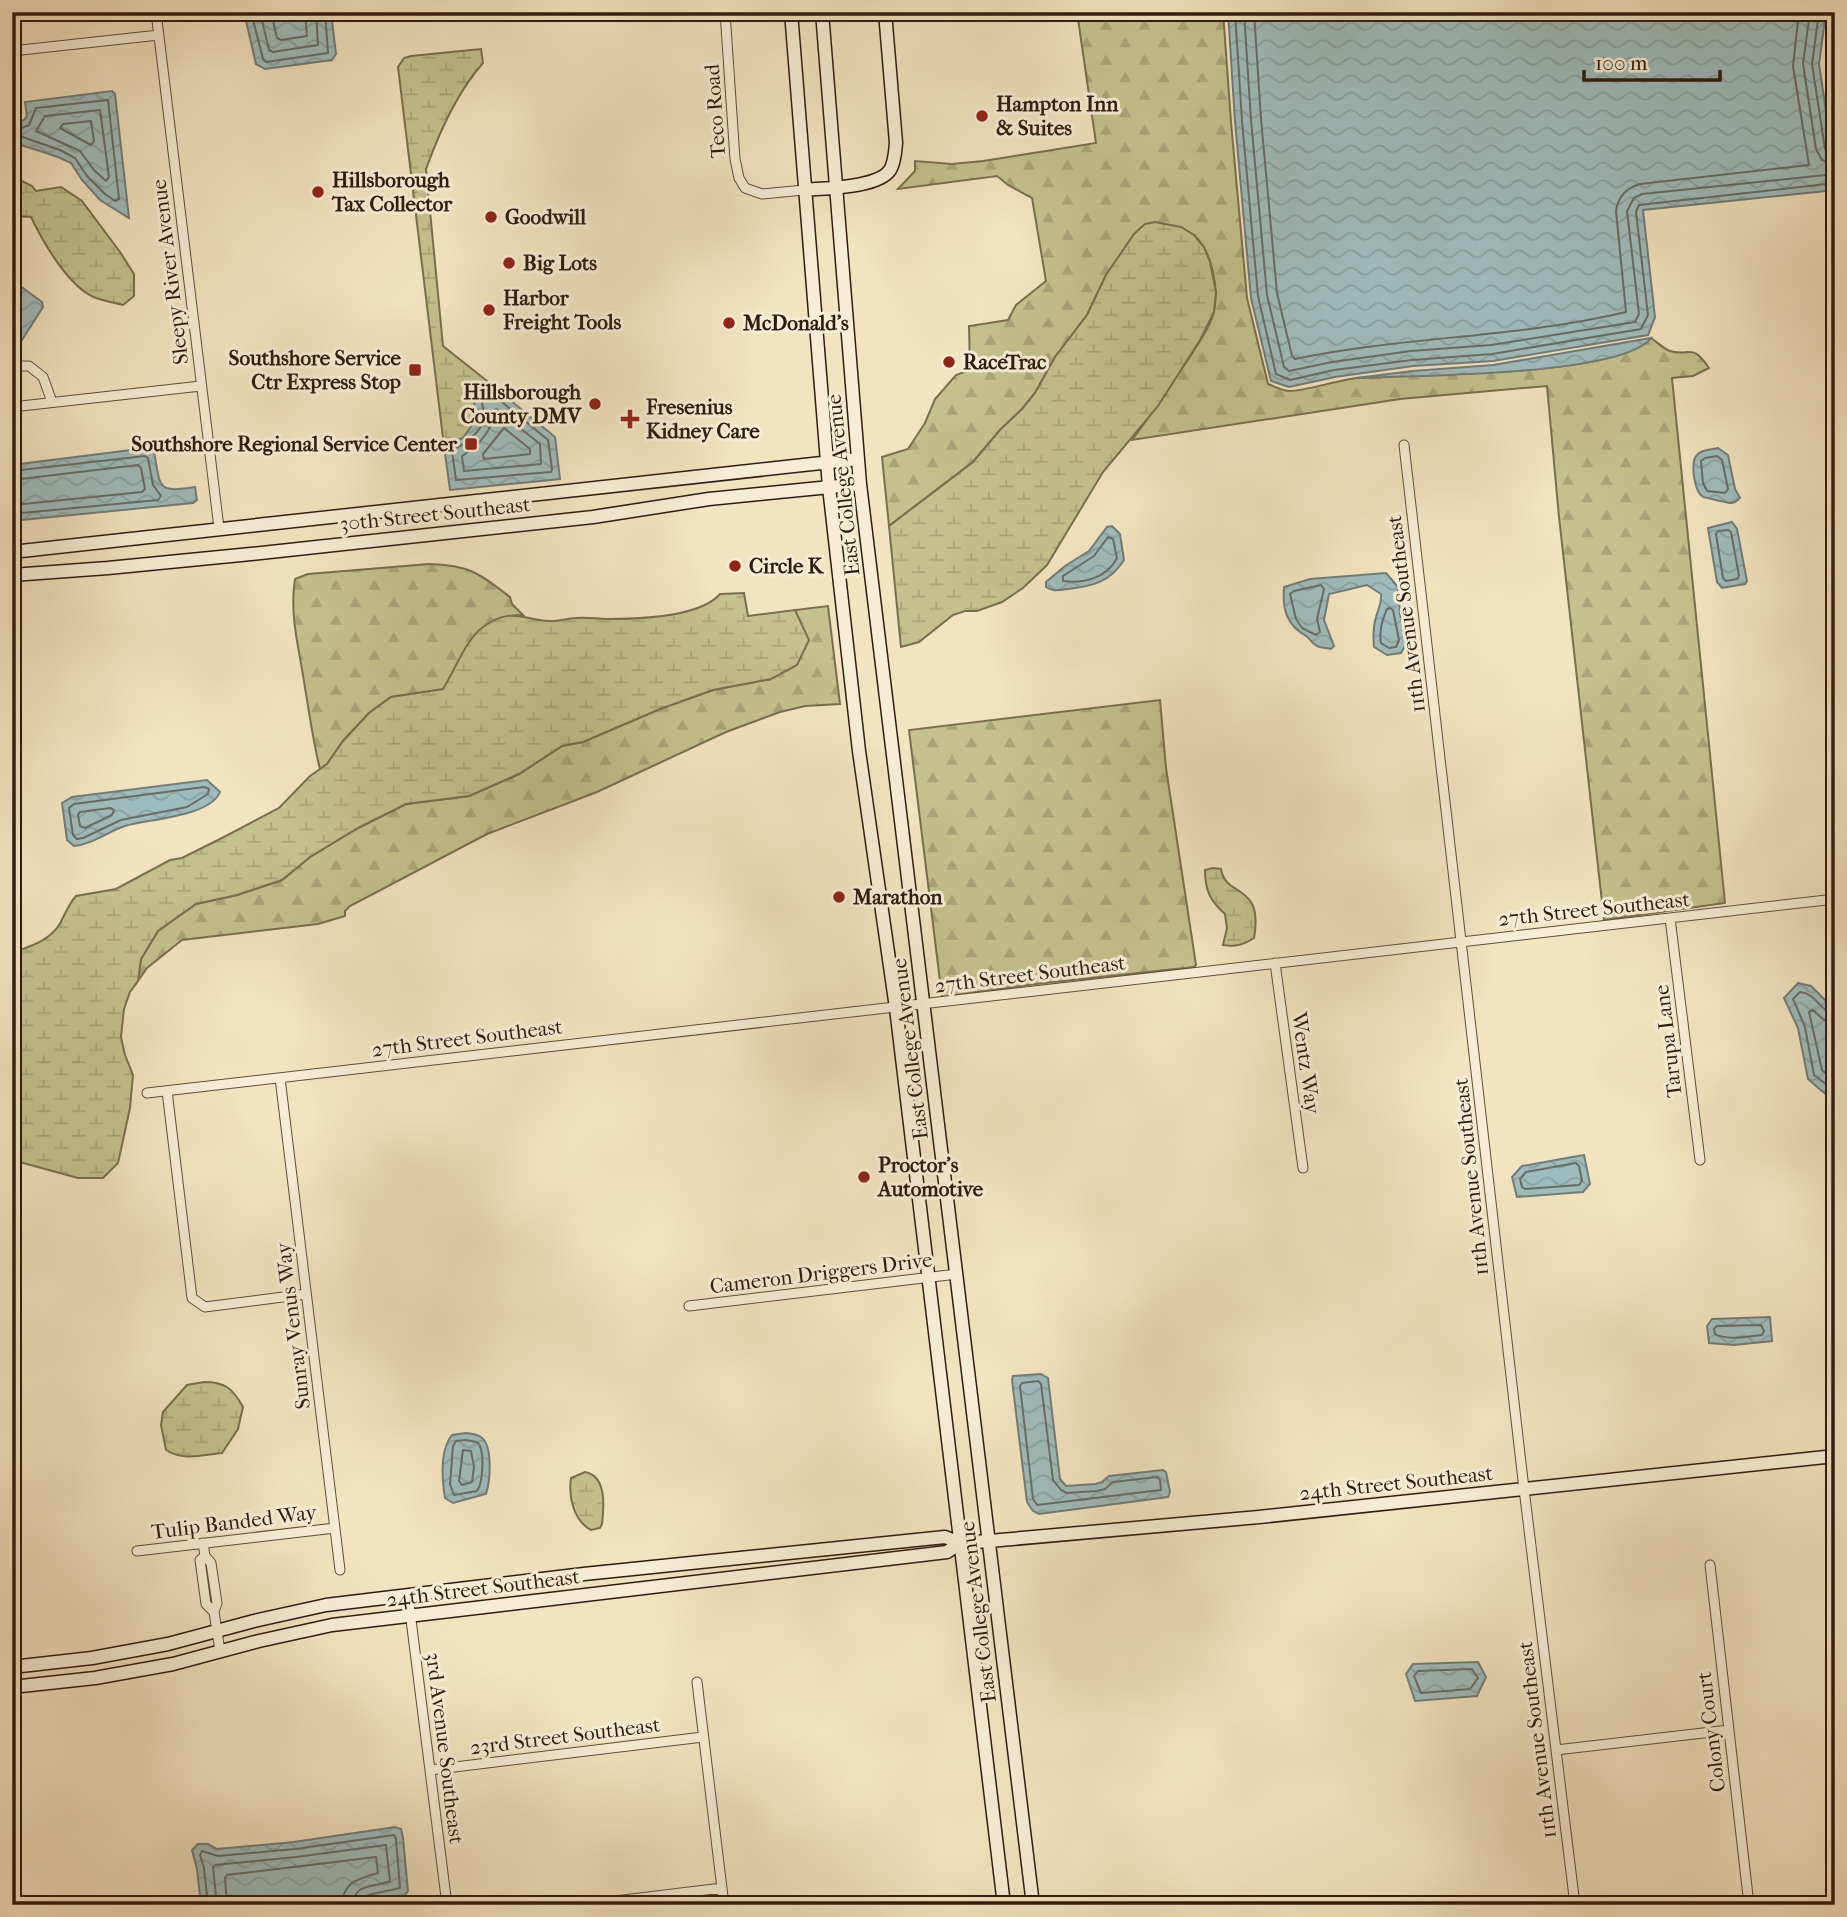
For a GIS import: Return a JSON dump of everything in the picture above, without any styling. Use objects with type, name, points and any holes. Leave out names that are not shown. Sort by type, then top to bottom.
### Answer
[{"type":"street","name":"Sleepy River Avenue","points":[[156,12],[219,528]]},
{"type":"street","name":"Teco Road","points":[[725,12],[735,159],[739,178],[745,188],[762,194],[804,190]]},
{"type":"street","name":"East College Avenue","points":[[791,12],[829,487],[859,751],[896,1008],[1004,1905]]},
{"type":"street","name":"East College Avenue","points":[[821,12],[860,484],[1033,1905]]},
{"type":"street","points":[[804,190],[881,178],[889,171],[895,158],[885,12]]},
{"type":"street","points":[[12,51],[159,35]]},
{"type":"street","points":[[12,366],[29,366],[37,371],[48,387],[52,402]]},
{"type":"street","points":[[12,404],[21,406],[201,386]]},
{"type":"street","name":"11th Avenue Southeast","points":[[1404,445],[1524,1489],[1575,1905]]},
{"type":"street","name":"30th Street Southeast","points":[[12,552],[858,459]]},
{"type":"street","name":"30th Street Southeast","points":[[12,575],[264,553],[593,517],[709,499],[860,484]]},
{"type":"street","name":"27th Street Southeast","points":[[147,1093],[1835,899]]},
{"type":"street","name":"Tarupa Lane","points":[[1670,918],[1700,1160]]},
{"type":"street","name":"Wentz Way","points":[[1275,962],[1303,1168]]},
{"type":"street","name":"Sunray Venus Way","points":[[280,1078],[340,1570]]},
{"type":"street","points":[[167,1091],[192,1298],[205,1307],[306,1294]]},
{"type":"street","name":"Cameron Driggers Drive","points":[[690,1306],[957,1274]]},
{"type":"street","name":"24th Street Southeast","points":[[12,1667],[92,1658],[169,1644],[326,1605],[584,1574],[945,1537],[960,1543],[1247,1518],[1835,1456]]},
{"type":"street","name":"Tulip Banded Way","points":[[137,1551],[335,1528]]},
{"type":"street","points":[[203,1543],[205,1556],[200,1560],[205,1604],[214,1612],[220,1651]]},
{"type":"street","name":"24th Street Southeast","points":[[12,1687],[147,1669],[332,1625],[947,1552],[960,1543]]},
{"type":"street","name":"Colony Court","points":[[1710,1565],[1748,1896]]},
{"type":"street","name":"3rd Avenue Southeast","points":[[408,1596],[447,1905]]},
{"type":"street","points":[[697,1682],[724,1905]]},
{"type":"street","points":[[1556,1750],[1729,1730]]},
{"type":"street","name":"23rd Street Southeast","points":[[430,1770],[703,1737]]},
{"type":"street","points":[[582,1905],[722,1888]]},
{"type":"green space","points":[[1077,12],[1223,12],[1247,298],[1268,384],[1294,391],[1357,378],[1559,367],[1632,351],[1651,338],[1670,351],[1699,355],[1709,368],[1693,376],[1672,378],[1725,903],[1604,920],[1547,386],[1400,399],[1132,440],[1204,334],[1214,311],[1216,291],[1210,260],[1194,235],[1134,235],[1106,275],[1087,315],[1055,357],[1035,393],[1022,409],[973,462],[889,526],[882,457],[908,449],[925,423],[935,399],[956,375],[970,370],[969,326],[1008,320],[1016,305],[1046,281],[1032,198],[997,176],[898,189],[915,171],[915,161],[952,164],[983,161],[1096,143]]},
{"type":"green space","points":[[481,49],[483,63],[450,113],[426,169],[443,346],[492,385],[474,397],[478,418],[463,438],[444,446],[398,67],[404,58],[411,56]]},
{"type":"green space","points":[[12,176],[32,186],[36,191],[61,187],[82,201],[134,274],[134,296],[123,305],[96,298],[76,285],[50,251],[31,217],[12,216]]},
{"type":"green space","points":[[1155,222],[1181,227],[1194,235],[1204,247],[1210,262],[1216,292],[1214,312],[1200,340],[1158,406],[1103,472],[1047,565],[1023,588],[1002,602],[977,611],[953,615],[919,642],[901,647],[889,526],[973,462],[1022,409],[1035,393],[1055,357],[1087,315],[1106,275],[1134,234],[1145,224]]},
{"type":"green space","points":[[429,564],[454,566],[481,576],[510,597],[512,604],[523,615],[506,617],[482,629],[465,650],[443,690],[391,697],[369,713],[320,769],[296,634],[293,607],[295,579],[308,574]]},
{"type":"green space","points":[[744,593],[748,616],[795,610],[809,640],[797,665],[771,679],[713,690],[583,742],[562,746],[519,774],[469,796],[406,804],[358,828],[310,857],[282,880],[237,895],[196,904],[158,931],[141,959],[138,981],[130,992],[124,1009],[121,1037],[133,1075],[130,1108],[118,1163],[103,1178],[78,1178],[12,1160],[12,953],[55,931],[76,896],[116,889],[279,808],[310,776],[327,764],[343,741],[369,713],[391,697],[443,689],[471,639],[483,627],[501,617],[516,616],[553,621],[651,617],[698,608],[720,594]]},
{"type":"green space","points":[[828,606],[840,704],[805,706],[780,712],[726,732],[597,792],[487,834],[350,906],[345,911],[345,916],[318,924],[182,940],[147,968],[138,981],[141,959],[158,931],[196,904],[237,895],[282,880],[310,857],[358,828],[406,804],[469,796],[519,774],[562,746],[583,742],[713,690],[771,679],[797,616],[795,610]]},
{"type":"green space","points":[[1160,700],[1166,768],[1196,965],[942,997],[909,730]]},
{"type":"green space","points":[[1221,869],[1229,884],[1243,893],[1254,908],[1254,938],[1236,946],[1223,945],[1227,928],[1225,914],[1212,900],[1206,883],[1205,870]]},
{"type":"green space","points":[[204,1382],[223,1385],[236,1395],[243,1407],[238,1429],[222,1453],[193,1456],[166,1450],[161,1425],[163,1412],[187,1385]]},
{"type":"green space","points":[[585,1472],[597,1479],[602,1493],[602,1524],[600,1528],[591,1530],[576,1515],[570,1493],[571,1478]]},
{"type":"water","points":[[244,12],[331,12],[336,54],[332,60],[265,69],[256,64]]},
{"type":"water","points":[[1228,12],[1826,12],[1819,64],[1835,171],[1835,190],[1643,210],[1655,317],[1648,335],[1493,361],[1413,366],[1335,377],[1289,387],[1271,381],[1251,298]]},
{"type":"water","points":[[112,91],[115,94],[129,218],[100,200],[71,163],[12,142],[12,123],[24,120],[27,116],[25,102]]},
{"type":"water","points":[[12,280],[42,302],[43,307],[20,343],[12,344]]},
{"type":"water","points":[[1651,338],[1632,351],[1559,367],[1512,372],[1356,378],[1493,365]]},
{"type":"water","points":[[492,385],[555,437],[560,479],[450,490],[444,446],[463,438],[477,418],[473,397]]},
{"type":"water","points":[[147,448],[154,452],[162,485],[173,489],[195,487],[197,500],[193,503],[22,520],[17,520],[12,514],[12,465]]},
{"type":"water","points":[[1718,448],[1728,455],[1735,489],[1740,498],[1734,503],[1703,497],[1695,483],[1693,470],[1697,455]]},
{"type":"water","points":[[1732,522],[1737,529],[1747,581],[1745,584],[1722,588],[1717,582],[1708,528]]},
{"type":"water","points":[[1112,526],[1120,534],[1124,560],[1113,573],[1100,582],[1085,586],[1056,590],[1046,587],[1046,582],[1089,551],[1107,527]]},
{"type":"water","points":[[1386,573],[1398,587],[1400,614],[1407,642],[1401,653],[1387,655],[1374,647],[1374,628],[1381,594],[1367,585],[1329,594],[1324,620],[1334,646],[1331,649],[1316,645],[1294,627],[1287,616],[1284,587],[1310,579]]},
{"type":"water","points":[[207,780],[220,792],[204,807],[177,816],[125,826],[81,845],[74,846],[67,840],[62,803],[72,797]]},
{"type":"water","points":[[1798,983],[1811,986],[1835,1010],[1835,1098],[1830,1098],[1808,1079],[1798,1028],[1784,998]]},
{"type":"water","points":[[1584,1155],[1590,1184],[1583,1192],[1517,1197],[1512,1177],[1522,1166]]},
{"type":"water","points":[[1770,1317],[1772,1341],[1734,1345],[1709,1343],[1707,1326],[1712,1319]]},
{"type":"water","points":[[1041,1374],[1048,1378],[1060,1479],[1066,1486],[1096,1484],[1109,1476],[1163,1470],[1166,1472],[1170,1492],[1168,1497],[1039,1514],[1033,1511],[1027,1502],[1012,1380],[1013,1376]]},
{"type":"water","points":[[466,1433],[482,1438],[488,1449],[490,1465],[487,1489],[486,1494],[453,1503],[445,1498],[445,1448],[452,1435]]},
{"type":"water","points":[[1478,1662],[1486,1677],[1477,1696],[1415,1701],[1406,1674],[1413,1664]]},
{"type":"water","points":[[395,1827],[401,1829],[403,1838],[408,1891],[405,1895],[340,1905],[201,1905],[192,1850],[198,1844],[208,1844],[217,1849],[294,1842]]},
{"type":"place","name":"Hampton Inn & Suites","points":[[982,116]]},
{"type":"place","name":"Hillsborough Tax Collector","points":[[318,192]]},
{"type":"place","name":"Goodwill","points":[[491,217]]},
{"type":"place","name":"Big Lots","points":[[509,263]]},
{"type":"place","name":"Harbor Freight Tools","points":[[489,310]]},
{"type":"place","name":"McDonald's","points":[[729,323]]},
{"type":"place","name":"RaceTrac","points":[[949,362]]},
{"type":"place","name":"Southshore Service Ctr Express Stop","points":[[415,370]]},
{"type":"place","name":"Hillsborough County DMV","points":[[595,404]]},
{"type":"place","name":"Fresenius Kidney Care","points":[[630,419]]},
{"type":"place","name":"Southshore Regional Service Center","points":[[471,444]]},
{"type":"place","name":"Circle K","points":[[735,566]]},
{"type":"place","name":"Marathon","points":[[839,897]]},
{"type":"place","name":"Proctor's Automotive","points":[[864,1177]]}]
